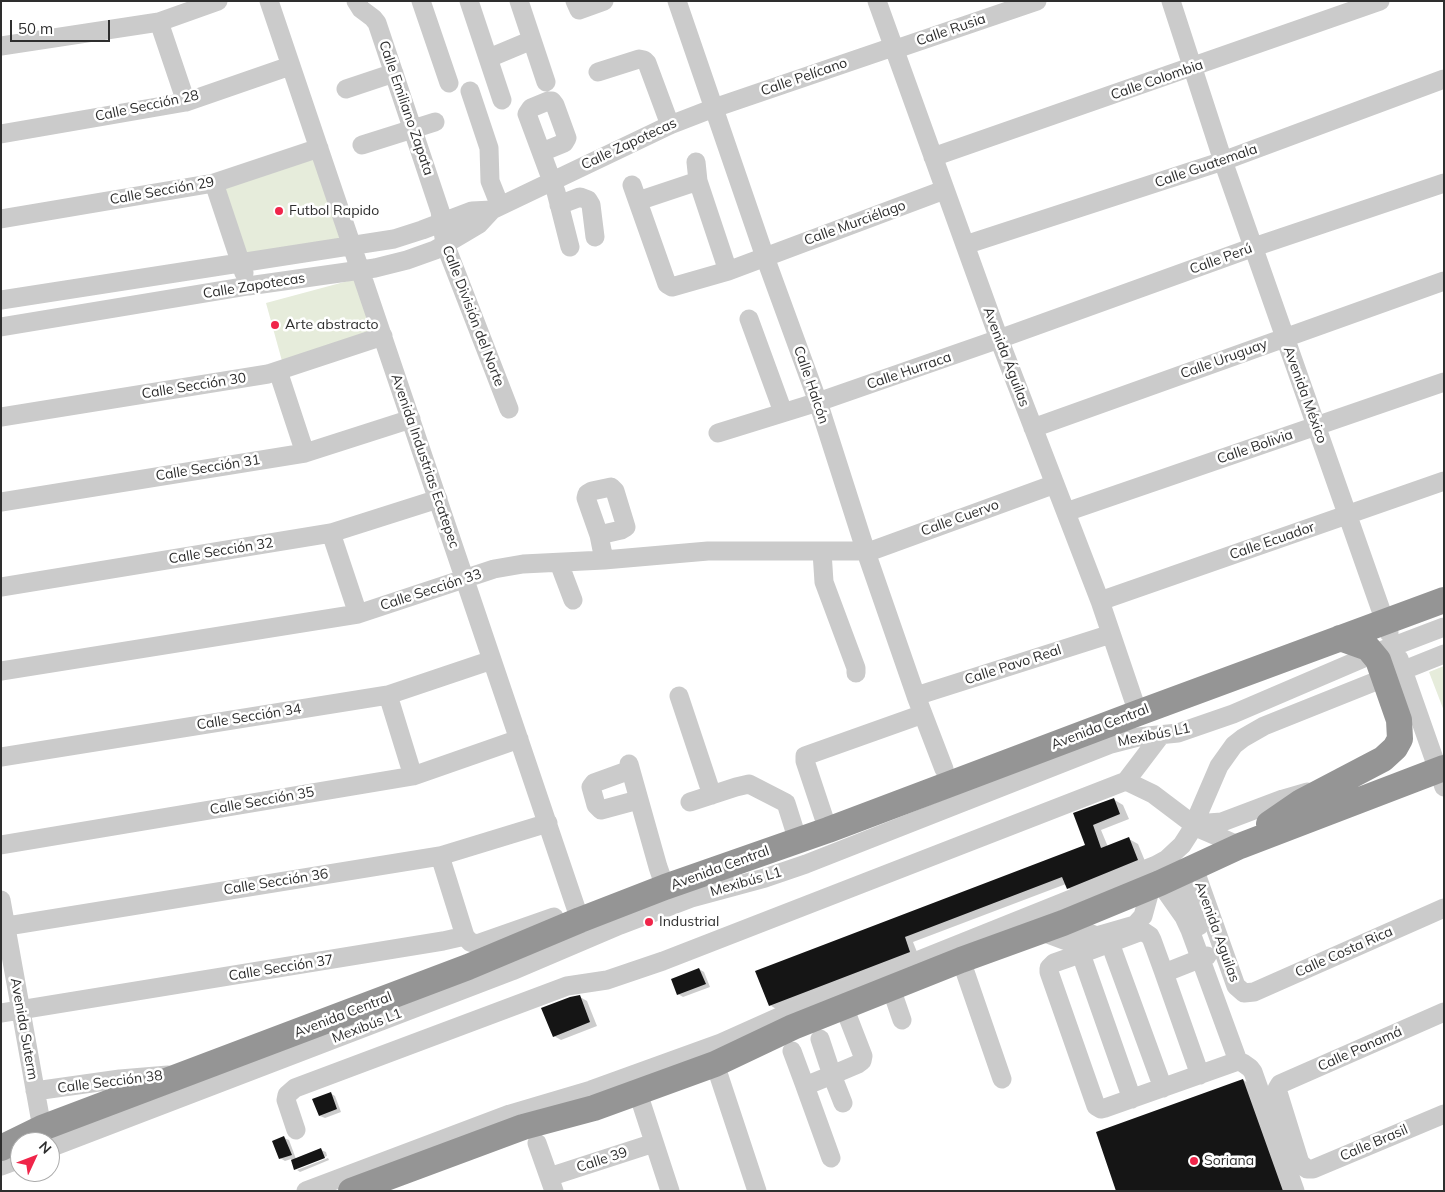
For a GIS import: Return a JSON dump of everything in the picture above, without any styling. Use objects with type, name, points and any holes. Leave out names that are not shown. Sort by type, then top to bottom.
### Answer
[{"type":"highway","name":"Avenida Central","points":[[59,1132],[184,1075],[468,967],[665,887],[793,843],[1340,638],[1384,641],[1444,600]]},
{"type":"highway","points":[[1240,846],[1284,813],[1383,759],[1395,748],[1400,739],[1400,729],[1394,701],[1394,674],[1381,666],[1384,641]]},
{"type":"highway","points":[[351,1191],[523,1127],[594,1108],[715,1064],[793,1027],[961,960],[1052,927],[1171,878],[1240,846],[1442,775]]},
{"type":"street","points":[[1,46],[159,22],[218,1]]},
{"type":"street","name":"Avenida Industrias Ecatepec","points":[[269,1],[580,920]]},
{"type":"street","name":"Calle Emiliano Zapata","points":[[356,1],[361,9],[377,23],[440,211],[442,223]]},
{"type":"street","points":[[421,1],[449,83]]},
{"type":"street","points":[[469,1],[502,100]]},
{"type":"street","points":[[519,1],[546,82]]},
{"type":"street","points":[[575,1],[579,10],[604,1]]},
{"type":"street","name":"Calle Halcón","points":[[677,1],[765,257],[818,402],[866,552],[916,696],[944,769]]},
{"type":"street","name":"Avenida Águilas","points":[[877,1],[999,339],[1100,601],[1138,713]]},
{"type":"street","name":"Calle Rusia","points":[[894,48],[902,47],[1037,1]]},
{"type":"street","name":"Avenida México","points":[[1171,1],[1224,161],[1348,515],[1384,641]]},
{"type":"street","name":"Calle Colombia","points":[[933,157],[1380,1]]},
{"type":"street","points":[[159,22],[186,102]]},
{"type":"street","points":[[489,58],[532,40]]},
{"type":"street","name":"Calle Pelícano","points":[[714,108],[894,48]]},
{"type":"street","points":[[598,72],[639,59],[644,60],[647,63],[670,125]]},
{"type":"street","name":"Calle Sección 28","points":[[1,134],[186,102],[290,66]]},
{"type":"street","points":[[346,89],[394,73]]},
{"type":"street","name":"Calle Guatemala","points":[[965,245],[1224,161],[1444,79]]},
{"type":"street","points":[[470,91],[489,148],[490,181],[496,208]]},
{"type":"street","name":"Calle Zapotecas","points":[[1,327],[248,286],[361,270],[408,260],[445,244],[479,224],[496,208],[552,180],[670,125],[714,108]]},
{"type":"street","points":[[362,145],[435,122]]},
{"type":"street","name":"Calle Sección 29","points":[[1,219],[214,183],[319,148]]},
{"type":"street","points":[[542,152],[552,180],[570,247]]},
{"type":"street","points":[[696,162],[698,181],[728,270]]},
{"type":"street","name":"Calle Murciélago","points":[[698,181],[635,193],[669,286],[675,287],[728,270],[944,190]]},
{"type":"street","points":[[214,183],[248,286]]},
{"type":"street","name":"Calle Perú","points":[[999,339],[1254,248],[1444,183]]},
{"type":"street","points":[[559,205],[580,198],[588,200],[591,205],[596,237]]},
{"type":"street","name":"Calle Zapotecas","points":[[1,300],[403,237],[472,211],[496,208]]},
{"type":"street","name":"Calle División del Norte","points":[[442,223],[445,244],[509,408]]},
{"type":"street","name":"Calle Uruguay","points":[[1033,428],[1444,281]]},
{"type":"street","points":[[749,319],[782,412]]},
{"type":"street","name":"Calle Sección 30","points":[[1,417],[278,371],[383,336]]},
{"type":"street","name":"Calle Hurraca","points":[[718,433],[818,402],[999,339]]},
{"type":"street","points":[[278,371],[305,453]]},
{"type":"street","name":"Calle Bolivia","points":[[1066,512],[1444,382]]},
{"type":"street","name":"Calle Sección 31","points":[[1,502],[305,453],[410,419]]},
{"type":"street","name":"Calle Ecuador","points":[[1100,601],[1444,481]]},
{"type":"street","name":"Calle Cuervo","points":[[866,552],[1055,484]]},
{"type":"street","name":"Calle Sección 32","points":[[1,587],[331,533],[438,499]]},
{"type":"street","points":[[331,533],[358,614]]},
{"type":"street","points":[[599,535],[604,560]]},
{"type":"street","name":"Calle Sección 33","points":[[1,672],[358,614],[512,565],[604,560],[708,551],[866,552]]},
{"type":"street","points":[[822,552],[824,582],[856,668],[856,673]]},
{"type":"street","points":[[559,562],[573,600]]},
{"type":"street","name":"Mexibús L1","points":[[60,1133],[512,971],[620,925],[692,898],[765,878],[1111,744],[1138,737],[1178,733],[1233,714],[1384,641],[1444,628]]},
{"type":"street","name":"Calle Pavo Real","points":[[916,696],[1111,634]]},
{"type":"street","points":[[306,1191],[510,1114],[591,1090],[721,1043],[797,1009],[1156,865],[1176,851],[1187,838],[1219,766],[1234,745],[1243,738],[1264,726],[1444,654]]},
{"type":"street","name":"Calle Sección 34","points":[[1,757],[388,695],[492,660]]},
{"type":"street","points":[[1394,674],[1442,775]]},
{"type":"street","points":[[388,695],[414,776]]},
{"type":"street","points":[[679,696],[712,795]]},
{"type":"street","points":[[828,830],[805,756],[923,714]]},
{"type":"street","points":[[296,1130],[286,1100],[287,1095],[294,1088],[567,986],[607,980],[663,960],[1126,781],[1161,734]]},
{"type":"street","name":"Calle Sección 35","points":[[1,845],[414,776],[519,739]]},
{"type":"street","points":[[638,800],[601,810],[596,805],[591,787],[594,783],[630,767],[638,800],[665,887]]},
{"type":"street","points":[[1126,781],[1153,794],[1206,832],[1240,846]]},
{"type":"street","points":[[690,802],[748,784],[786,803],[793,843],[854,844]]},
{"type":"street","points":[[1194,824],[1222,822],[1283,799],[1309,792],[1323,791]]},
{"type":"street","name":"Calle Sección 36","points":[[4,927],[440,856],[548,822]]},
{"type":"street","points":[[440,856],[465,936]]},
{"type":"street","points":[[1171,878],[1184,917],[1205,963],[1238,1061],[1253,1072],[1295,1191]]},
{"type":"street","name":"Avenida Aguilas","points":[[1171,878],[1236,986],[1244,993]]},
{"type":"street","name":"Avenida Suterm","points":[[1,900],[4,927],[45,1132]]},
{"type":"street","name":"Calle Costa Rica","points":[[1218,1005],[1233,1002],[1244,993],[1254,992],[1444,908]]},
{"type":"street","name":"Calle Sección 37","points":[[1,1013],[443,942],[465,936],[470,942],[477,944],[554,917]]},
{"type":"street","points":[[1052,927],[1086,952],[1132,1099]]},
{"type":"street","points":[[1200,1074],[1152,940],[1147,934],[1139,932],[1054,964],[1049,968],[1049,975],[1096,1106],[1101,1109],[1238,1061]]},
{"type":"street","points":[[1110,943],[1163,1088]]},
{"type":"street","points":[[961,960],[1002,1078]]},
{"type":"street","points":[[1164,973],[1205,963]]},
{"type":"street","points":[[891,988],[902,1020]]},
{"type":"street","points":[[805,1086],[858,1064],[863,1059],[844,1007]]},
{"type":"street","name":"Calle Panamá","points":[[1304,1168],[1300,1163],[1277,1087],[1280,1084],[1444,1012]]},
{"type":"street","points":[[820,1040],[843,1103]]},
{"type":"street","points":[[792,1051],[831,1158]]},
{"type":"street","points":[[715,1064],[757,1191]]},
{"type":"street","name":"Calle Sección 38","points":[[35,1091],[146,1076],[184,1075]]},
{"type":"street","points":[[638,1093],[670,1191]]},
{"type":"street","name":"Calle Brasil","points":[[1304,1168],[1313,1168],[1444,1114]]},
{"type":"street","points":[[537,1143],[552,1184]]},
{"type":"street","name":"Calle 39","points":[[552,1184],[654,1143]]},
{"type":"green space","points":[[318,156],[345,239],[246,256],[213,186]]},
{"type":"green space","points":[[359,278],[375,335],[282,361],[266,303]]},
{"type":"green space","points":[[1444,666],[1444,711],[1429,672]]},
{"type":"building","points":[[1114,798],[1120,814],[1093,825],[1101,848],[1129,837],[1138,860],[1067,889],[1062,877],[905,937],[910,952],[769,1006],[755,971],[1085,845],[1073,813]]},
{"type":"building","points":[[699,968],[706,984],[677,995],[671,979]]},
{"type":"building","points":[[580,995],[590,1022],[553,1037],[541,1008]]},
{"type":"building","name":"Soriana","points":[[1243,1079],[1283,1191],[1116,1191],[1096,1132]]},
{"type":"building","points":[[331,1092],[337,1109],[319,1116],[312,1099]]},
{"type":"building","points":[[284,1136],[292,1155],[279,1159],[272,1141]]},
{"type":"building","points":[[321,1148],[325,1158],[294,1170],[291,1160]]},
{"type":"place","name":"Futbol Rapido","points":[[279,211]]},
{"type":"place","name":"Arte abstracto","points":[[275,325]]},
{"type":"place","name":"Industrial","points":[[649,922]]},
{"type":"place","name":"Soriana","points":[[1194,1161]]}]
